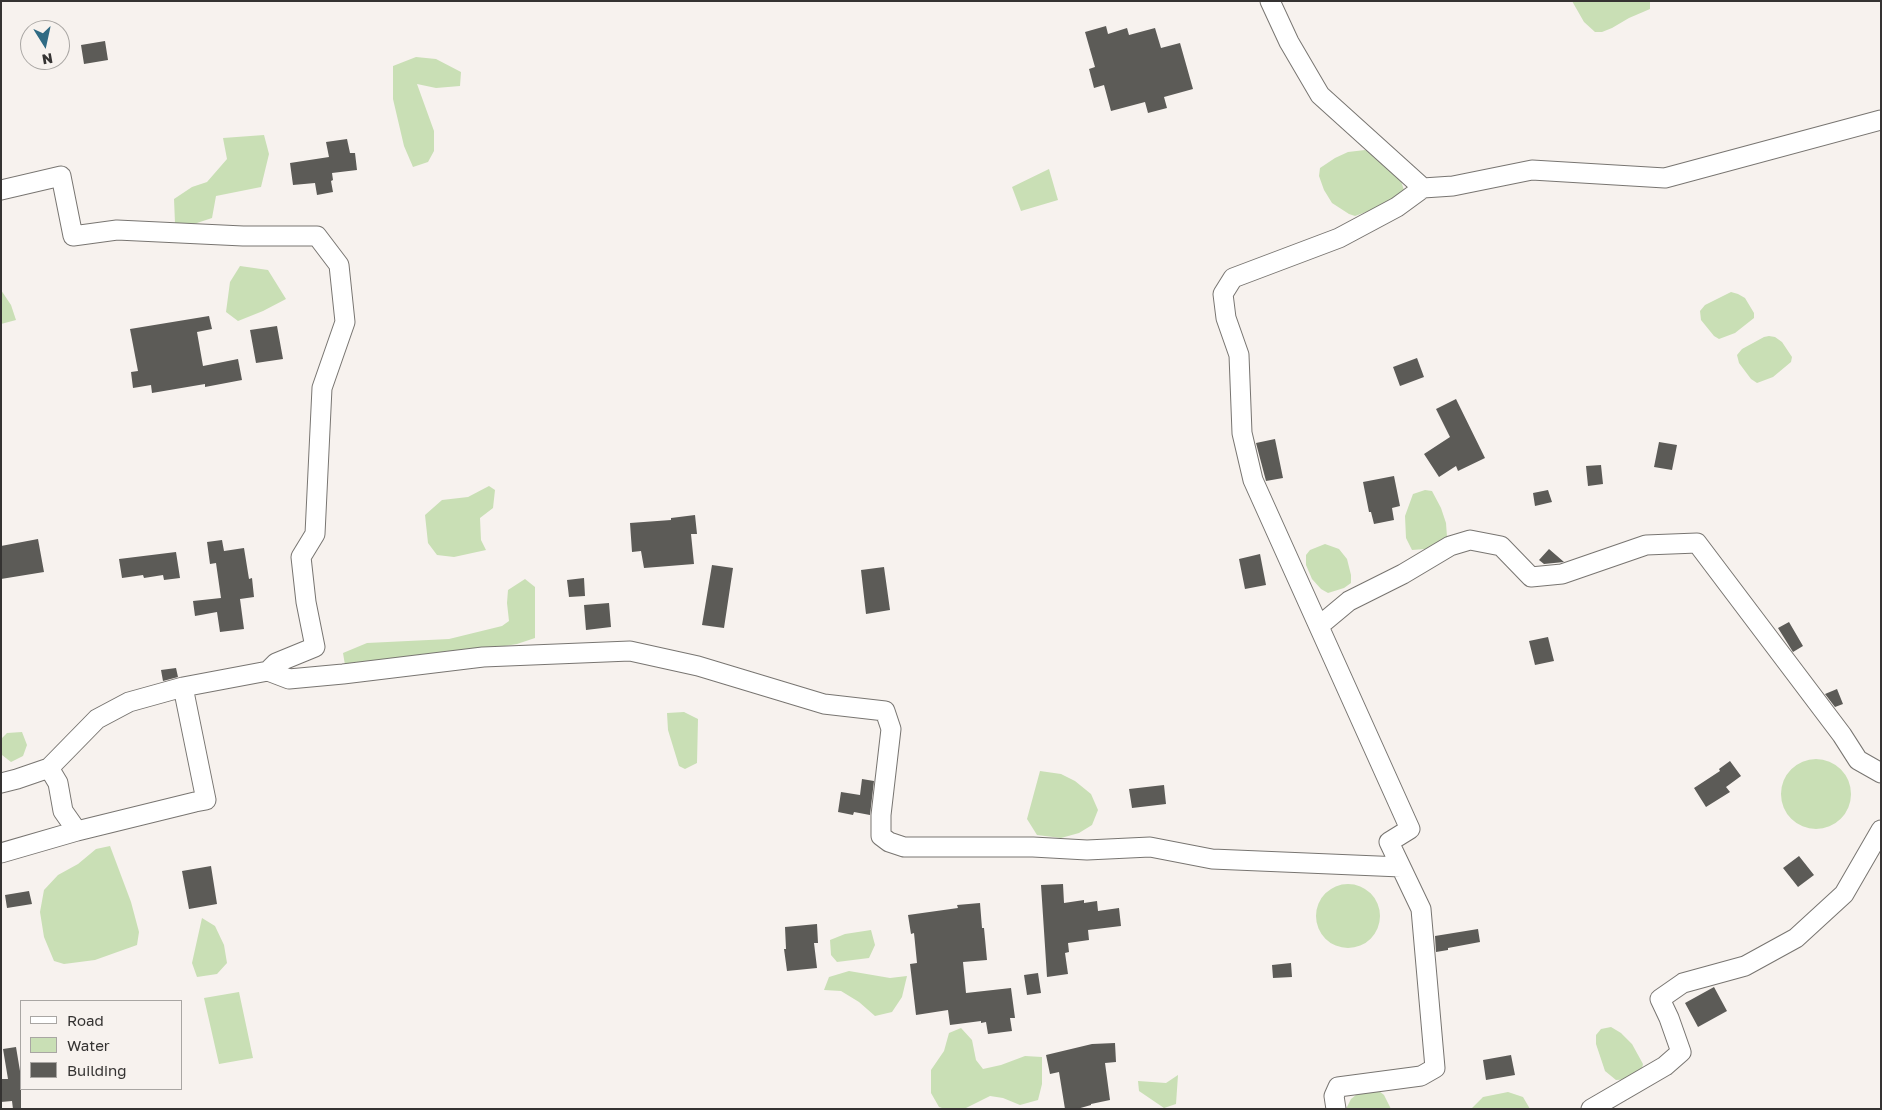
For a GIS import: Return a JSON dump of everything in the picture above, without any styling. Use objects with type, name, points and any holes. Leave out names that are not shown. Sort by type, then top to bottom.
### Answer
[{"type":"street","points":[[1270,1],[1288,42],[1320,95],[1423,188]]},
{"type":"street","points":[[1336,1109],[1334,1096],[1338,1086],[1421,1076],[1435,1068],[1421,909],[1389,842],[1410,829],[1253,480],[1242,433],[1239,355],[1226,318],[1223,294],[1233,278],[1339,238],[1397,207],[1423,188],[1454,186],[1532,170],[1665,178],[1881,120]]},
{"type":"street","points":[[1,190],[61,176],[73,236],[117,230],[234,236],[317,236],[340,265],[345,322],[322,388],[315,534],[301,557],[306,602],[315,647],[276,663],[268,671]]},
{"type":"street","points":[[1319,626],[1348,601],[1403,574],[1450,546],[1470,540],[1501,546],[1532,578],[1562,574],[1646,545],[1697,543],[1842,735],[1858,760],[1881,773]]},
{"type":"street","points":[[1,782],[17,779],[49,768],[97,719],[129,702],[183,687],[268,671],[289,679],[483,657],[630,651],[698,666],[824,704],[885,711],[891,729],[881,815],[881,836],[889,842],[904,846],[1033,847],[1087,850],[1150,847],[1212,859],[1401,866]]},
{"type":"street","points":[[1,853],[77,831],[206,800],[183,687]]},
{"type":"street","points":[[49,768],[58,783],[63,811],[77,831]]},
{"type":"street","points":[[1591,1109],[1665,1066],[1681,1052],[1660,999],[1683,982],[1745,966],[1796,938],[1844,894],[1881,830]]},
{"type":"water","points":[[1572,1],[1650,1],[1650,9],[1612,28],[1602,32],[1595,32],[1584,22]]},
{"type":"water","points":[[416,57],[436,59],[461,72],[460,86],[436,88],[417,84],[434,131],[434,151],[428,162],[413,167],[404,146],[393,99],[393,66]]},
{"type":"water","points":[[264,135],[269,154],[261,187],[216,196],[212,218],[194,224],[175,223],[174,199],[192,187],[207,182],[227,159],[223,138]]},
{"type":"water","points":[[1365,150],[1376,155],[1400,178],[1405,193],[1380,207],[1355,216],[1332,203],[1324,190],[1319,176],[1320,168],[1348,152]]},
{"type":"water","points":[[1049,169],[1058,200],[1021,211],[1012,187]]},
{"type":"water","points":[[240,266],[268,270],[286,299],[238,321],[226,312],[230,282]]},
{"type":"water","points":[[1,290],[11,305],[16,320],[1,324]]},
{"type":"water","points":[[1731,292],[1745,298],[1754,313],[1754,318],[1735,333],[1719,339],[1714,336],[1701,320],[1700,311],[1705,305]]},
{"type":"water","points":[[1769,336],[1775,337],[1782,342],[1792,357],[1791,362],[1773,377],[1757,383],[1751,379],[1739,363],[1737,355],[1742,349]]},
{"type":"water","points":[[489,486],[495,490],[493,508],[480,518],[481,540],[486,550],[454,557],[437,555],[428,543],[425,515],[442,500],[468,497]]},
{"type":"water","points":[[1425,490],[1432,491],[1441,508],[1446,523],[1447,537],[1439,545],[1412,550],[1406,538],[1405,516],[1413,494]]},
{"type":"water","points":[[1325,544],[1339,549],[1347,559],[1351,575],[1351,583],[1344,588],[1328,593],[1321,589],[1312,579],[1306,565],[1306,555],[1310,550]]},
{"type":"water","points":[[525,579],[535,587],[535,638],[517,644],[469,652],[345,665],[343,653],[367,643],[449,639],[502,626],[509,621],[508,590]]},
{"type":"water","points":[[684,712],[698,719],[697,763],[685,769],[679,766],[668,730],[667,713]]},
{"type":"water","points":[[22,732],[27,745],[23,756],[11,762],[2,755],[1,739],[7,733]]},
{"type":"water","points":[[1823,759],[1836,765],[1845,774],[1849,780],[1851,794],[1849,808],[1841,819],[1830,827],[1809,829],[1802,827],[1791,819],[1783,808],[1781,787],[1783,780],[1791,769],[1802,761]]},
{"type":"water","points":[[1040,771],[1061,774],[1075,781],[1091,794],[1098,810],[1092,825],[1079,833],[1061,838],[1037,835],[1027,819]]},
{"type":"water","points":[[110,846],[131,902],[139,932],[137,945],[95,960],[64,964],[54,961],[44,937],[40,912],[44,890],[58,875],[78,864],[96,849]]},
{"type":"water","points":[[1348,884],[1366,890],[1374,898],[1380,916],[1374,934],[1366,942],[1348,948],[1330,942],[1322,934],[1316,916],[1322,898],[1330,890]]},
{"type":"water","points":[[202,918],[215,926],[224,945],[227,963],[217,974],[197,977],[192,963]]},
{"type":"water","points":[[871,930],[875,945],[869,958],[837,962],[831,955],[830,940],[845,934]]},
{"type":"water","points":[[849,971],[890,978],[907,976],[902,997],[892,1012],[875,1016],[859,1002],[841,991],[824,990],[829,977]]},
{"type":"water","points":[[239,992],[253,1058],[219,1064],[204,998]]},
{"type":"water","points":[[1611,1027],[1621,1033],[1632,1044],[1643,1064],[1641,1073],[1632,1079],[1616,1080],[1605,1071],[1596,1044],[1596,1035],[1601,1029]]},
{"type":"water","points":[[961,1028],[972,1040],[976,1060],[983,1069],[1001,1065],[1025,1056],[1042,1057],[1042,1084],[1038,1100],[1020,1105],[1003,1098],[990,1096],[964,1109],[945,1109],[939,1107],[931,1093],[931,1070],[944,1051],[949,1033]]},
{"type":"water","points":[[1178,1075],[1176,1104],[1164,1108],[1139,1091],[1138,1081],[1166,1083]]},
{"type":"water","points":[[1379,1091],[1384,1095],[1391,1109],[1346,1109],[1351,1099],[1356,1095]]},
{"type":"water","points":[[1508,1092],[1523,1097],[1530,1109],[1471,1109],[1483,1097]]},
{"type":"building","points":[[1106,26],[1108,34],[1127,28],[1129,35],[1155,28],[1161,48],[1180,43],[1193,89],[1164,97],[1167,108],[1148,113],[1145,102],[1111,111],[1104,85],[1094,88],[1089,69],[1095,67],[1085,32]]},
{"type":"building","points":[[105,41],[108,60],[84,64],[81,45]]},
{"type":"building","points":[[347,139],[350,153],[355,153],[357,170],[332,173],[333,192],[317,195],[315,183],[293,185],[290,163],[329,157],[326,142]]},
{"type":"building","points":[[209,316],[212,329],[197,332],[203,366],[238,359],[242,380],[205,387],[205,384],[152,393],[151,385],[133,388],[131,372],[138,371],[130,329]]},
{"type":"building","points":[[277,326],[283,359],[256,363],[250,330]]},
{"type":"building","points":[[1417,358],[1424,377],[1400,386],[1393,367]]},
{"type":"building","points":[[1456,399],[1485,458],[1458,471],[1456,466],[1439,477],[1424,454],[1450,437],[1436,409]]},
{"type":"building","points":[[1275,439],[1283,478],[1266,481],[1256,443]]},
{"type":"building","points":[[1659,442],[1677,445],[1672,470],[1654,467]]},
{"type":"building","points":[[1601,465],[1603,484],[1588,486],[1586,466]]},
{"type":"building","points":[[1394,476],[1400,506],[1392,508],[1394,520],[1374,524],[1371,512],[1369,512],[1363,482]]},
{"type":"building","points":[[1548,490],[1552,502],[1535,506],[1533,493]]},
{"type":"building","points":[[695,515],[697,534],[691,534],[694,564],[644,568],[641,551],[632,552],[630,523],[671,520],[671,518]]},
{"type":"building","points":[[38,539],[44,572],[1,579],[1,546]]},
{"type":"building","points":[[222,540],[224,551],[244,548],[249,579],[252,578],[254,597],[240,599],[244,629],[220,632],[217,612],[195,616],[193,601],[221,598],[216,563],[210,564],[207,542]]},
{"type":"building","points":[[1549,549],[1564,562],[1544,564],[1539,560]]},
{"type":"building","points":[[176,552],[180,578],[164,580],[163,575],[144,578],[143,575],[122,578],[119,559]]},
{"type":"building","points":[[1260,554],[1266,585],[1245,589],[1239,559]]},
{"type":"building","points":[[712,565],[733,568],[724,628],[702,625]]},
{"type":"building","points":[[884,567],[890,610],[866,614],[861,570]]},
{"type":"building","points":[[584,578],[585,596],[569,597],[567,580]]},
{"type":"building","points":[[609,603],[611,627],[586,630],[584,605]]},
{"type":"building","points":[[1789,622],[1803,646],[1793,652],[1778,628]]},
{"type":"building","points":[[1548,637],[1554,661],[1535,665],[1529,641]]},
{"type":"building","points":[[176,668],[178,677],[163,681],[161,670]]},
{"type":"building","points":[[1837,689],[1843,704],[1835,707],[1825,694]]},
{"type":"building","points":[[1730,761],[1741,776],[1726,787],[1730,792],[1706,807],[1694,788],[1720,771],[1719,769]]},
{"type":"building","points":[[862,779],[874,781],[870,815],[854,812],[853,815],[838,812],[841,792],[860,795]]},
{"type":"building","points":[[1164,785],[1166,804],[1132,808],[1129,789]]},
{"type":"building","points":[[1799,856],[1814,875],[1798,887],[1783,868]]},
{"type":"building","points":[[211,866],[217,904],[189,909],[182,871]]},
{"type":"building","points":[[1063,884],[1064,903],[1084,900],[1084,903],[1097,901],[1098,911],[1119,908],[1121,926],[1088,930],[1089,940],[1068,943],[1069,952],[1065,953],[1068,974],[1047,977],[1041,885]]},
{"type":"building","points":[[29,891],[32,904],[7,908],[5,895]]},
{"type":"building","points":[[980,903],[987,960],[963,962],[966,993],[1011,988],[1015,1018],[1010,1018],[1012,1031],[988,1034],[986,1022],[981,1023],[981,1021],[950,1025],[948,1010],[916,1015],[910,964],[917,963],[914,933],[911,934],[908,915],[958,908],[957,905]]},
{"type":"building","points":[[817,924],[818,943],[814,943],[817,968],[787,971],[784,949],[786,949],[785,927]]},
{"type":"building","points":[[1478,929],[1480,942],[1436,952],[1435,936]]},
{"type":"building","points":[[1291,963],[1292,977],[1273,978],[1272,965]]},
{"type":"building","points":[[1038,973],[1041,993],[1027,995],[1024,975]]},
{"type":"building","points":[[1714,987],[1727,1011],[1698,1027],[1685,1003]]},
{"type":"building","points":[[1115,1043],[1116,1062],[1105,1063],[1110,1100],[1077,1109],[1065,1109],[1059,1072],[1050,1074],[1046,1055],[1092,1044]]},
{"type":"building","points":[[16,1047],[20,1071],[21,1109],[13,1109],[12,1101],[1,1102],[1,1079],[8,1079],[3,1049]]},
{"type":"building","points":[[1511,1055],[1515,1075],[1486,1080],[1483,1060]]}]
